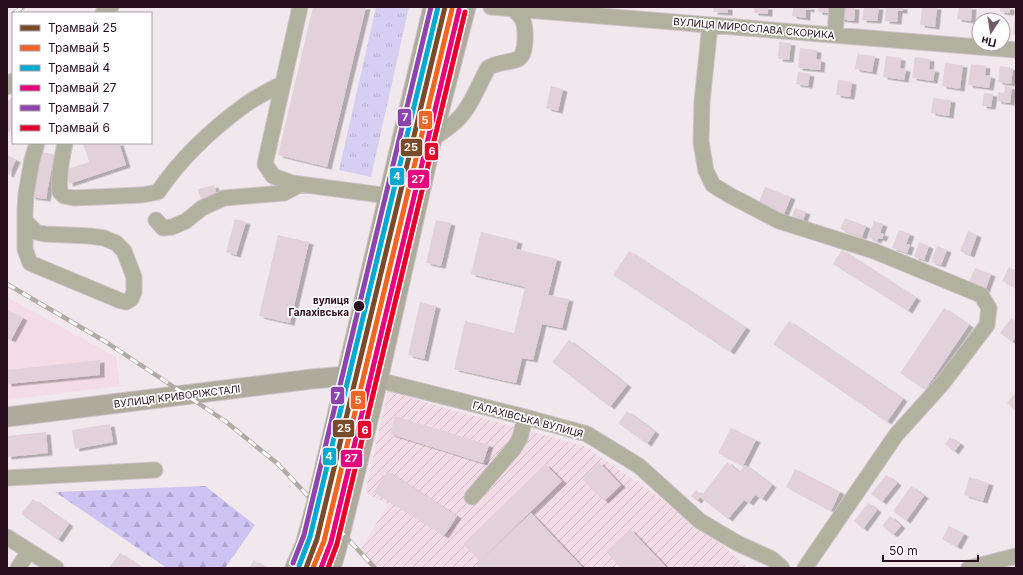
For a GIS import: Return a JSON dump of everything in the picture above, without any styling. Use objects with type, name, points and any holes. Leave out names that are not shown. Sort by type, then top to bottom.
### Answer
[{"type":"main road","points":[[295,568],[305,545],[315,511],[433,7]]},
{"type":"main road","points":[[331,568],[378,380],[432,139],[466,7]]},
{"type":"main road","name":"ВУЛИЦЯ КРИВОРІЖСТАЛІ","points":[[7,417],[346,376],[378,380]]},
{"type":"street","points":[[300,7],[265,164],[273,176],[292,183],[389,196]]},
{"type":"street","name":"ВУЛИЦЯ МИРОСЛАВА СКОРИКА","points":[[491,7],[1016,50]]},
{"type":"street","points":[[835,35],[837,7]]},
{"type":"street","points":[[432,139],[450,127],[460,117],[470,102],[488,68],[493,65],[518,59],[522,55],[525,41],[524,24],[513,9]]},
{"type":"street","points":[[710,25],[702,102],[701,142],[706,170],[713,185],[779,221],[874,251],[981,295],[989,308],[987,325],[942,384],[896,435],[805,568]]},
{"type":"street","points":[[65,144],[59,185],[60,192],[64,196],[74,198],[142,195],[158,192],[183,160],[205,138],[246,104],[283,83]]},
{"type":"street","points":[[26,222],[36,232],[45,234],[90,236],[104,238],[116,243],[124,251],[134,277],[134,292],[131,299],[126,302],[121,301],[30,263],[25,249],[26,194],[32,160],[37,144]]},
{"type":"street","points":[[156,220],[163,228],[172,227],[186,221],[202,208],[224,198],[284,193],[301,184]]},
{"type":"street","name":"ГАЛАХІВСЬКА ВУЛИЦЯ","points":[[378,380],[587,434],[639,466],[700,521],[737,543],[772,559],[782,568]]},
{"type":"street","points":[[472,496],[514,448],[520,438],[525,417]]},
{"type":"street","points":[[7,478],[155,470]]},
{"type":"street","points":[[7,537],[56,568]]},
{"type":"street","points":[[18,568],[29,551]]},
{"type":"street","points":[[969,568],[1016,556]]},
{"type":"shaded area","points":[[7,297],[116,357],[120,386],[7,400]]},
{"type":"shaded area","points":[[388,390],[434,405],[584,446],[697,523],[748,568],[371,568],[361,549],[388,504],[368,494],[366,489]]},
{"type":"green space","points":[[376,7],[409,7],[371,177],[339,170]]},
{"type":"green space","points":[[205,486],[255,525],[225,568],[167,568],[55,492]]},
{"type":"building","points":[[313,7],[366,7],[327,167],[278,155]]},
{"type":"building","points":[[714,7],[728,7],[728,13],[713,12]]},
{"type":"building","points":[[754,7],[768,7],[768,14],[754,13]]},
{"type":"building","points":[[793,7],[810,7],[810,10],[806,9],[806,18],[792,16]]},
{"type":"building","points":[[818,7],[830,7],[829,13],[818,12]]},
{"type":"building","points":[[840,7],[855,7],[854,21],[839,19]]},
{"type":"building","points":[[864,7],[879,7],[877,21],[862,20]]},
{"type":"building","points":[[886,7],[903,7],[903,11],[898,11],[897,22],[885,21]]},
{"type":"building","points":[[922,7],[937,7],[935,27],[920,25]]},
{"type":"building","points":[[959,7],[972,7],[971,21],[957,19]]},
{"type":"building","points":[[1000,7],[1010,7],[1010,12],[1000,12]]},
{"type":"building","points":[[1016,14],[1016,35],[1013,34]]},
{"type":"building","points":[[779,42],[791,43],[789,60],[778,59]]},
{"type":"building","points":[[800,48],[817,50],[816,59],[821,60],[820,70],[798,68]]},
{"type":"building","points":[[857,54],[875,56],[872,72],[855,69]]},
{"type":"building","points":[[886,56],[901,58],[900,68],[906,69],[904,80],[883,77]]},
{"type":"building","points":[[915,57],[930,59],[929,69],[935,70],[933,81],[912,78]]},
{"type":"building","points":[[945,63],[963,65],[960,89],[942,86]]},
{"type":"building","points":[[971,64],[986,66],[985,75],[991,76],[989,88],[968,85]]},
{"type":"building","points":[[1000,66],[1013,68],[1011,84],[998,82]]},
{"type":"building","points":[[798,72],[810,74],[808,86],[796,84]]},
{"type":"building","points":[[838,80],[852,82],[850,97],[836,95]]},
{"type":"building","points":[[551,86],[563,89],[558,111],[546,108]]},
{"type":"building","points":[[1005,86],[1012,87],[1010,103],[997,101],[998,92],[1004,93]]},
{"type":"building","points":[[984,93],[993,94],[991,107],[982,106]]},
{"type":"building","points":[[12,98],[12,130],[7,133],[7,102]]},
{"type":"building","points":[[933,98],[951,100],[949,116],[931,113]]},
{"type":"building","points":[[83,144],[119,144],[126,165],[69,184],[64,170],[89,162]]},
{"type":"building","points":[[39,152],[54,154],[46,199],[31,197]]},
{"type":"building","points":[[7,155],[16,160],[9,175],[7,174]]},
{"type":"building","points":[[214,185],[217,196],[201,200],[198,189]]},
{"type":"building","points":[[765,187],[791,197],[784,214],[758,204]]},
{"type":"building","points":[[795,208],[806,212],[803,220],[792,216]]},
{"type":"building","points":[[845,218],[866,226],[862,237],[840,229]]},
{"type":"building","points":[[235,219],[246,222],[236,255],[226,252]]},
{"type":"building","points":[[436,220],[451,223],[441,266],[426,263]]},
{"type":"building","points":[[874,221],[883,224],[880,233],[884,234],[882,239],[878,238],[877,241],[868,237]]},
{"type":"building","points":[[899,230],[910,234],[906,244],[910,245],[907,253],[892,248]]},
{"type":"building","points":[[968,231],[977,235],[970,255],[960,251]]},
{"type":"building","points":[[481,232],[518,241],[516,249],[557,259],[548,295],[569,299],[562,328],[542,324],[533,360],[522,358],[516,383],[454,369],[465,321],[514,333],[525,287],[471,274]]},
{"type":"building","points":[[278,235],[309,242],[290,323],[259,316]]},
{"type":"building","points":[[919,242],[929,246],[924,260],[914,257]]},
{"type":"building","points":[[937,246],[947,250],[941,265],[931,262]]},
{"type":"building","points":[[842,250],[916,298],[908,311],[833,264]]},
{"type":"building","points":[[629,251],[746,328],[730,352],[613,275]]},
{"type":"building","points":[[1009,267],[1016,271],[1016,288],[1002,281]]},
{"type":"building","points":[[975,268],[991,274],[985,291],[968,284]]},
{"type":"building","points":[[420,302],[436,306],[424,359],[408,355]]},
{"type":"building","points":[[944,308],[969,325],[925,390],[900,373]]},
{"type":"building","points":[[7,310],[23,318],[11,340],[7,338]]},
{"type":"building","points":[[1011,318],[1016,321],[1016,337],[1012,342],[1000,333]]},
{"type":"building","points":[[789,321],[903,399],[887,422],[773,344]]},
{"type":"building","points":[[569,340],[627,385],[610,407],[552,362]]},
{"type":"building","points":[[100,360],[100,375],[7,384],[7,370]]},
{"type":"building","points":[[1014,394],[1016,396],[1016,411],[1007,403]]},
{"type":"building","points":[[627,411],[655,432],[647,444],[618,423]]},
{"type":"building","points":[[395,416],[489,445],[483,463],[390,434]]},
{"type":"building","points":[[110,424],[113,442],[75,449],[72,430]]},
{"type":"building","points":[[731,428],[756,440],[743,466],[718,453]]},
{"type":"building","points":[[46,432],[48,453],[7,457],[7,436]]},
{"type":"building","points":[[950,437],[960,444],[954,452],[945,444]]},
{"type":"building","points":[[599,462],[621,485],[604,501],[582,479]]},
{"type":"building","points":[[727,462],[739,472],[745,465],[772,485],[762,499],[755,495],[749,503],[744,500],[728,519],[700,497],[697,501],[691,496],[696,490],[702,495]]},
{"type":"building","points":[[545,464],[562,481],[480,561],[463,544]]},
{"type":"building","points":[[795,469],[840,492],[831,511],[786,487]]},
{"type":"building","points":[[387,471],[457,516],[444,536],[374,492]]},
{"type":"building","points":[[886,475],[897,483],[882,502],[871,494]]},
{"type":"building","points":[[969,477],[989,483],[983,501],[964,495]]},
{"type":"building","points":[[911,486],[924,496],[906,521],[893,511]]},
{"type":"building","points":[[33,499],[69,524],[58,540],[21,514]]},
{"type":"building","points":[[868,503],[877,510],[863,529],[854,521]]},
{"type":"building","points":[[531,513],[583,568],[479,568],[476,565]]},
{"type":"building","points":[[890,516],[901,526],[893,535],[882,526]]},
{"type":"building","points":[[949,526],[964,534],[957,547],[942,539]]},
{"type":"building","points":[[630,529],[667,568],[621,568],[606,552]]},
{"type":"building","points":[[120,553],[142,568],[109,568]]},
{"type":"building","points":[[254,560],[266,568],[249,568]]},
{"type":"railway","points":[[16,12],[23,7]]},
{"type":"railway","points":[[7,284],[106,342],[225,421],[278,464],[375,568]]},
{"type":"tram line","name":"7","points":[[293,563],[304,535],[431,7]]},
{"type":"tram line","name":"4","points":[[299,566],[310,537],[438,7]]},
{"type":"tram line","name":"25","points":[[306,568],[317,539],[445,7]]},
{"type":"tram line","name":"5","points":[[313,568],[324,541],[452,9]]},
{"type":"tram line","name":"27","points":[[321,568],[331,542],[459,10]]},
{"type":"tram line","name":"6","points":[[328,568],[337,544],[465,12]]},
{"type":"place","name":"вулиця Галахівська","points":[[359,306]]}]
